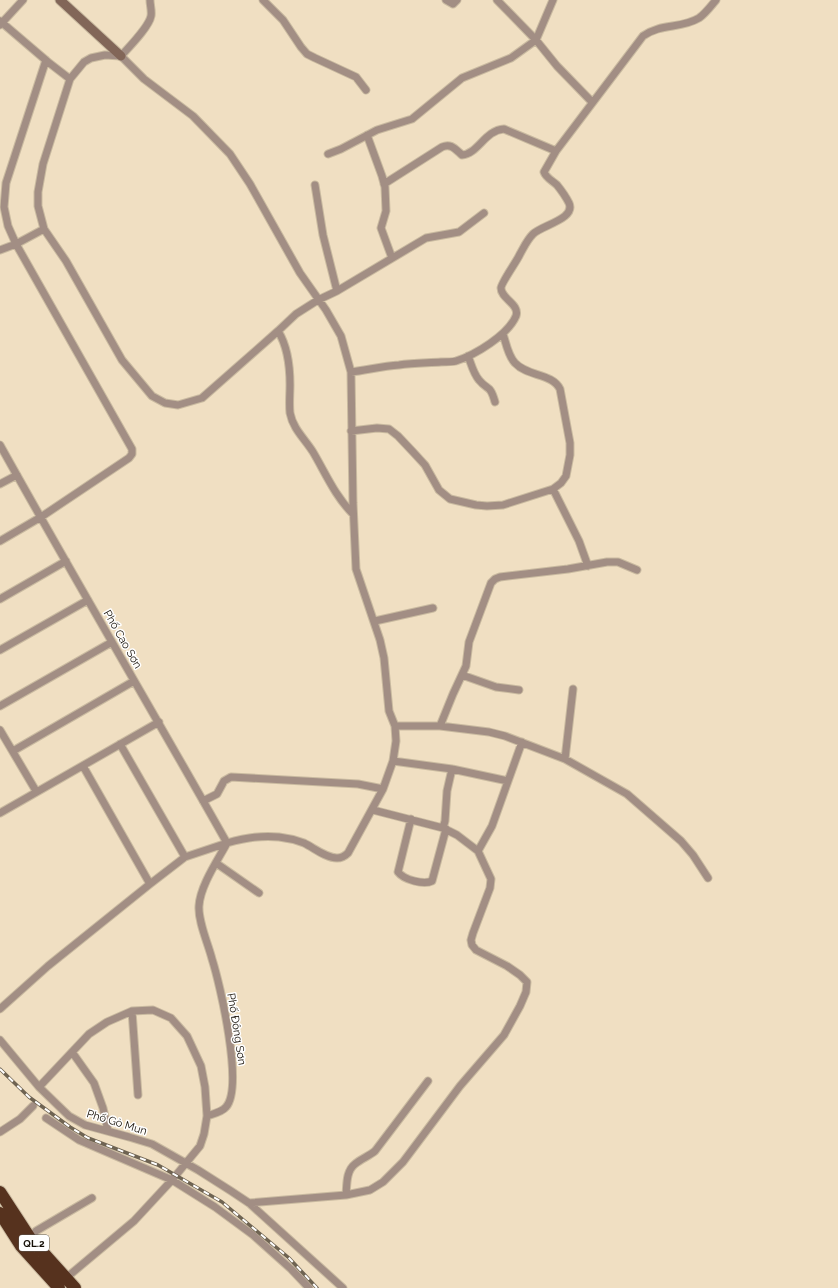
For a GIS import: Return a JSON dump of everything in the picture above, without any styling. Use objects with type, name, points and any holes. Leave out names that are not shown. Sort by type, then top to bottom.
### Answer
[{"type":"highway","name":"QL.2","points":[[0,1192],[30,1238],[75,1288]]},
{"type":"highway","name":"QL.2","points":[[0,1213],[21,1246],[59,1288]]},
{"type":"street","points":[[23,0],[1,23],[70,79]]},
{"type":"street","points":[[0,1009],[48,966],[185,857],[242,838],[271,836],[304,843],[330,856],[343,858],[348,853],[383,789],[393,761],[396,747],[395,726],[389,711],[384,658],[375,621],[356,569],[353,514],[351,372],[341,336],[326,310],[300,273],[250,184],[230,154],[193,116],[144,79],[60,0]]},
{"type":"street","points":[[121,56],[140,34],[150,18],[150,0]]},
{"type":"street","points":[[263,0],[283,20],[307,54],[356,77],[366,90]]},
{"type":"street","points":[[446,0],[453,4],[457,0]]},
{"type":"street","points":[[498,0],[536,40],[556,66],[592,102]]},
{"type":"street","points":[[328,154],[384,127],[412,119],[419,115],[462,78],[511,58],[536,40],[553,0]]},
{"type":"street","points":[[351,372],[398,365],[455,362],[468,356],[503,334],[515,316],[516,308],[501,292],[501,286],[516,263],[526,242],[534,233],[556,222],[569,212],[570,207],[568,202],[557,186],[544,172],[556,151],[643,36],[650,31],[661,27],[686,24],[699,18],[716,0]]},
{"type":"street","points":[[121,56],[104,55],[91,58],[84,62],[70,79],[43,164],[39,185],[38,206],[44,229],[66,261],[122,360],[152,396],[166,403],[178,405],[202,398],[278,332],[296,314],[426,238],[459,232],[484,213]]},
{"type":"street","points":[[0,541],[41,517],[129,458],[132,454],[132,449],[16,244],[8,226],[4,207],[6,183],[46,60]]},
{"type":"street","points":[[384,184],[442,147],[450,145],[462,155],[468,154],[490,134],[500,130],[504,130],[556,151]]},
{"type":"street","points":[[367,135],[384,184],[386,212],[381,228],[392,258]]},
{"type":"street","points":[[315,185],[323,235],[337,291]]},
{"type":"street","points":[[3,249],[16,244],[44,229]]},
{"type":"street","points":[[278,332],[283,341],[289,364],[289,402],[293,421],[338,496],[353,514]]},
{"type":"street","points":[[351,432],[377,428],[389,429],[398,436],[425,465],[439,490],[450,499],[466,504],[487,506],[503,505],[553,489],[561,483],[566,476],[570,455],[570,443],[560,389],[557,383],[551,379],[527,371],[514,363],[503,334]]},
{"type":"street","points":[[468,356],[476,376],[490,388],[495,402]]},
{"type":"street","name":"Phố Cao Sơn","points":[[0,445],[227,843]]},
{"type":"street","points":[[0,484],[17,475]]},
{"type":"street","points":[[553,489],[579,541],[588,566]]},
{"type":"street","points":[[0,599],[66,561]]},
{"type":"street","points":[[440,726],[468,659],[469,642],[491,583],[495,579],[500,577],[588,566],[607,562],[618,562],[637,570]]},
{"type":"street","points":[[0,650],[88,600]]},
{"type":"street","points":[[375,621],[433,608]]},
{"type":"street","points":[[0,706],[112,642]]},
{"type":"street","points":[[462,675],[496,688],[519,690]]},
{"type":"street","points":[[13,751],[134,681]]},
{"type":"street","points":[[565,759],[573,689]]},
{"type":"street","points":[[0,813],[159,722]]},
{"type":"street","points":[[395,726],[440,726],[489,732],[522,742],[565,759],[627,794],[681,841],[693,855],[708,878]]},
{"type":"street","points":[[0,730],[36,792]]},
{"type":"street","points":[[478,851],[492,826],[522,742]]},
{"type":"street","points":[[120,744],[185,857]]},
{"type":"street","points":[[393,761],[452,769],[508,781]]},
{"type":"street","points":[[83,766],[150,884]]},
{"type":"street","points":[[411,819],[398,872],[400,875],[408,878],[428,883],[432,881],[444,829],[447,791],[452,769]]},
{"type":"street","points":[[203,801],[217,794],[224,781],[232,777],[358,784],[383,789]]},
{"type":"street","points":[[249,1204],[346,1195],[377,1187],[403,1162],[460,1086],[504,1035],[526,992],[527,982],[520,975],[494,958],[476,950],[472,945],[471,940],[473,932],[490,888],[491,879],[478,851],[457,835],[444,829],[411,819],[372,810]]},
{"type":"street","name":"Phố Đông Sơn","points":[[207,1116],[226,1107],[230,1100],[233,1069],[222,997],[213,960],[199,914],[199,905],[202,893],[227,843]]},
{"type":"street","points":[[216,863],[259,893]]},
{"type":"street","points":[[39,1087],[89,1034],[107,1022],[132,1011],[153,1010],[171,1018],[187,1036],[201,1066],[206,1087],[207,1116],[200,1146],[172,1180],[134,1221],[66,1278]]},
{"type":"street","points":[[132,1011],[138,1095]]},
{"type":"street","name":"Phố Gò Mun","points":[[0,1040],[39,1087],[69,1116],[85,1125],[152,1144],[186,1162],[249,1204],[344,1288]]},
{"type":"street","points":[[72,1052],[94,1083],[103,1108],[108,1131]]},
{"type":"street","points":[[346,1195],[350,1169],[354,1164],[375,1151],[428,1081]]},
{"type":"street","points":[[0,1132],[20,1119],[33,1106]]},
{"type":"street","points":[[46,1118],[79,1140],[172,1180],[215,1207],[253,1234],[292,1269],[309,1288]]},
{"type":"street","points":[[30,1238],[36,1231],[92,1198]]},
{"type":"railway","points":[[0,1069],[29,1097],[70,1127],[88,1138],[158,1165],[222,1202],[289,1258],[317,1288]]}]
